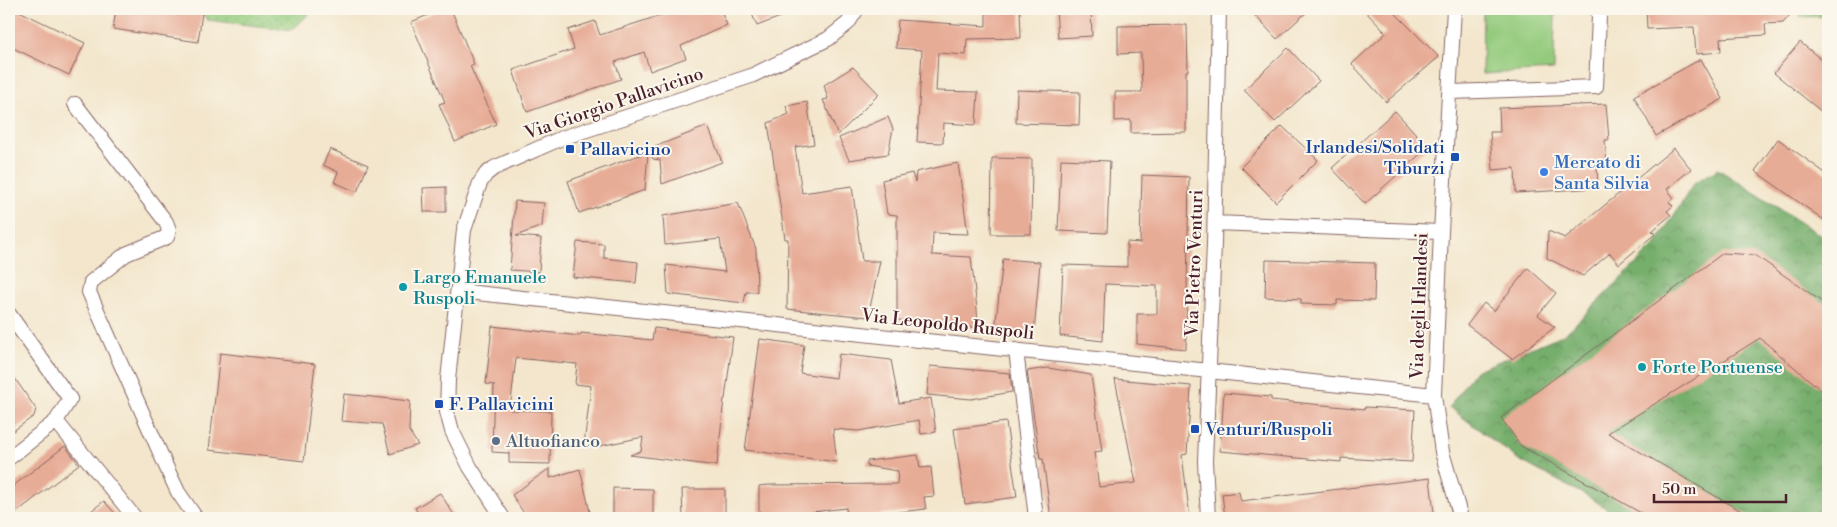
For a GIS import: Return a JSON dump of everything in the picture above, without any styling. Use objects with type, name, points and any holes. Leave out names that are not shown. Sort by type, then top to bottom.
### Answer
[{"type":"street","name":"Via Giorgio Pallavicino","points":[[503,518],[465,458],[452,431],[447,412],[447,388],[461,252],[466,223],[480,183],[486,174],[494,168],[562,138],[751,76],[828,39],[848,23],[857,9]]},
{"type":"street","name":"Via Pietro Venturi","points":[[1208,518],[1205,461],[1215,223],[1219,9]]},
{"type":"street","name":"Via degli Irlandesi","points":[[1454,9],[1434,395],[1442,452],[1461,518]]},
{"type":"street","points":[[1450,92],[1596,87],[1599,16],[1597,9]]},
{"type":"street","points":[[75,104],[166,222],[169,230],[167,237],[126,254],[91,282],[89,292],[169,473],[178,492],[196,518]]},
{"type":"street","points":[[1215,223],[1441,232]]},
{"type":"street","name":"Via Leopoldo Ruspoli","points":[[458,291],[1434,395]]},
{"type":"street","points":[[9,314],[70,399],[56,421],[9,458]]},
{"type":"street","points":[[1016,350],[1036,518]]},
{"type":"street","points":[[56,421],[135,518]]},
{"type":"green space","points":[[194,9],[314,9],[292,30],[207,20],[200,10]]},
{"type":"green space","points":[[1483,9],[1555,9],[1554,70],[1482,74]]},
{"type":"green space","points":[[1800,9],[1828,9],[1828,16],[1800,17]]},
{"type":"green space","points":[[1718,169],[1828,240],[1828,518],[1620,518],[1594,500],[1519,460],[1449,407],[1475,371],[1565,334],[1656,244],[1694,183]]},
{"type":"building","points":[[15,9],[85,43],[69,75],[9,46],[9,22]]},
{"type":"building","points":[[116,9],[173,9],[202,13],[198,42],[113,29]]},
{"type":"building","points":[[443,9],[451,9],[474,64],[470,66],[496,124],[455,142],[439,104],[445,102],[411,22]]},
{"type":"building","points":[[680,9],[720,9],[727,25],[681,46],[686,58],[650,71],[644,52],[615,62],[621,79],[527,112],[513,70],[574,49],[568,30],[595,21],[600,35]]},
{"type":"building","points":[[750,9],[798,9],[798,10],[757,26]]},
{"type":"building","points":[[986,9],[1020,9],[1021,38],[967,39],[966,55],[938,53],[936,91],[978,92],[976,125],[944,123],[943,143],[917,142],[922,50],[896,48],[898,20],[986,26]]},
{"type":"building","points":[[1056,9],[1091,9],[1092,36],[1058,38]]},
{"type":"building","points":[[1249,9],[1310,9],[1277,39]]},
{"type":"building","points":[[1363,9],[1391,9],[1439,57],[1386,102],[1352,64],[1386,33]]},
{"type":"building","points":[[1646,9],[1795,9],[1783,23],[1765,24],[1766,35],[1720,38],[1721,52],[1696,54],[1694,27],[1647,29]]},
{"type":"building","points":[[1187,25],[1186,132],[1131,133],[1131,120],[1115,121],[1115,92],[1142,92],[1141,53],[1118,54],[1118,26]]},
{"type":"building","points":[[1800,42],[1828,65],[1828,117],[1774,73]]},
{"type":"building","points":[[1288,48],[1319,81],[1275,122],[1244,90]]},
{"type":"building","points":[[1701,59],[1723,99],[1656,136],[1634,96]]},
{"type":"building","points":[[853,67],[879,94],[838,135],[823,100],[828,99],[824,85]]},
{"type":"building","points":[[1017,90],[1080,92],[1079,125],[1016,123]]},
{"type":"building","points":[[807,102],[814,144],[795,147],[802,193],[852,186],[862,261],[880,261],[868,317],[787,309],[788,239],[785,239],[768,123],[789,114],[786,106]]},
{"type":"building","name":"Mercato di Santa Silvia","points":[[1606,104],[1609,140],[1605,140],[1607,163],[1597,164],[1598,188],[1516,193],[1515,168],[1493,170],[1490,132],[1500,132],[1499,108]]},
{"type":"building","points":[[1395,111],[1428,147],[1365,204],[1332,168]]},
{"type":"building","points":[[888,117],[893,129],[888,154],[849,160],[839,138]]},
{"type":"building","points":[[708,126],[722,162],[662,184],[660,160],[653,159],[649,149]]},
{"type":"building","points":[[1282,126],[1318,160],[1276,202],[1241,167]]},
{"type":"building","points":[[1778,139],[1828,175],[1828,223],[1755,171]]},
{"type":"building","points":[[1674,148],[1691,169],[1667,189],[1674,198],[1669,202],[1673,206],[1667,211],[1671,215],[1652,231],[1655,234],[1619,264],[1610,253],[1583,276],[1547,258],[1548,231],[1565,238]]},
{"type":"building","points":[[330,149],[368,165],[357,192],[334,182],[338,172],[323,165]]},
{"type":"building","points":[[648,152],[645,190],[579,213],[568,181]]},
{"type":"building","points":[[992,158],[1032,159],[1031,234],[991,234]]},
{"type":"building","points":[[1061,159],[1110,161],[1107,233],[1058,231]]},
{"type":"building","points":[[958,163],[968,234],[933,233],[932,255],[971,257],[978,328],[897,320],[897,215],[887,214],[882,180],[912,173],[915,182],[916,172]]},
{"type":"building","points":[[1142,175],[1189,177],[1186,349],[1137,344],[1137,314],[1157,314],[1157,286],[1105,284],[1103,341],[1060,336],[1063,265],[1127,267],[1127,242],[1140,243]]},
{"type":"building","points":[[446,187],[446,212],[424,212],[423,188]]},
{"type":"building","points":[[515,201],[544,203],[542,226],[516,236],[541,238],[539,272],[510,270]]},
{"type":"building","points":[[738,203],[756,249],[757,292],[746,292],[744,303],[668,294],[666,265],[725,272],[720,239],[665,245],[663,216]]},
{"type":"building","points":[[577,242],[604,244],[604,258],[638,262],[636,283],[573,277]]},
{"type":"building","name":"Forte Portuense","points":[[1723,253],[1755,255],[1828,306],[1828,396],[1760,338],[1608,433],[1753,518],[1650,518],[1521,446],[1501,418]]},
{"type":"building","points":[[1003,259],[1040,262],[1034,334],[995,330]]},
{"type":"building","points":[[1266,260],[1375,263],[1374,301],[1337,300],[1337,305],[1301,304],[1301,299],[1265,297]]},
{"type":"building","points":[[1528,268],[1556,293],[1538,315],[1555,327],[1512,359],[1467,325],[1484,303],[1494,311]]},
{"type":"building","points":[[492,326],[580,336],[581,333],[652,340],[654,328],[733,337],[717,466],[630,455],[641,451],[643,437],[595,447],[584,445],[591,386],[575,384],[577,364],[516,358],[510,410],[551,411],[550,464],[509,463],[509,453],[492,452],[494,385],[486,384]]},
{"type":"building","points":[[760,339],[804,345],[800,373],[836,378],[839,354],[891,360],[899,403],[931,398],[936,432],[921,434],[919,420],[858,431],[833,429],[837,462],[745,450]]},
{"type":"building","points":[[220,353],[315,364],[304,461],[209,450]]},
{"type":"building","points":[[930,366],[1010,373],[1012,392],[971,399],[927,395]]},
{"type":"building","points":[[1048,368],[1091,375],[1102,451],[1094,452],[1099,487],[1136,483],[1115,379],[1191,386],[1187,454],[1182,455],[1190,518],[1051,518],[1043,459],[1040,459],[1027,371]]},
{"type":"building","points":[[9,370],[36,409],[34,416],[9,434]]},
{"type":"building","points":[[1224,393],[1271,397],[1271,400],[1365,409],[1365,407],[1415,410],[1412,462],[1341,458],[1341,462],[1220,451]]},
{"type":"building","points":[[344,394],[410,401],[409,431],[418,445],[390,454],[382,424],[341,421]]},
{"type":"building","points":[[1006,422],[1017,497],[965,504],[954,429]]},
{"type":"building","points":[[65,446],[79,464],[9,518],[9,489]]},
{"type":"building","points":[[918,455],[920,468],[931,467],[934,496],[924,497],[926,509],[847,518],[846,508],[812,512],[812,518],[759,518],[759,486],[897,484],[898,471],[867,466],[867,461]]},
{"type":"building","points":[[550,468],[550,478],[580,469],[590,512],[574,518],[527,518],[512,495]]},
{"type":"building","points":[[1430,478],[1434,513],[1395,518],[1225,518],[1222,494],[1239,492],[1241,501]]},
{"type":"building","points":[[613,488],[653,489],[653,518],[613,518]]},
{"type":"building","points":[[682,489],[725,489],[725,518],[683,518]]},
{"type":"building","points":[[440,493],[456,518],[421,518],[415,508]]},
{"type":"building","points":[[104,501],[119,518],[82,518]]},
{"type":"place","name":"Pallavicino","points":[[570,149]]},
{"type":"place","name":"Irlandesi/Solidati Tiburzi","points":[[1455,157]]},
{"type":"place","name":"Mercato di Santa Silvia","points":[[1544,172]]},
{"type":"place","name":"Largo Emanuele Ruspoli","points":[[403,287]]},
{"type":"place","name":"Forte Portuense","points":[[1642,367]]},
{"type":"place","name":"F. Pallavicini","points":[[439,404]]},
{"type":"place","name":"Venturi/Ruspoli","points":[[1195,429]]},
{"type":"place","name":"Altuofianco","points":[[496,441]]}]
